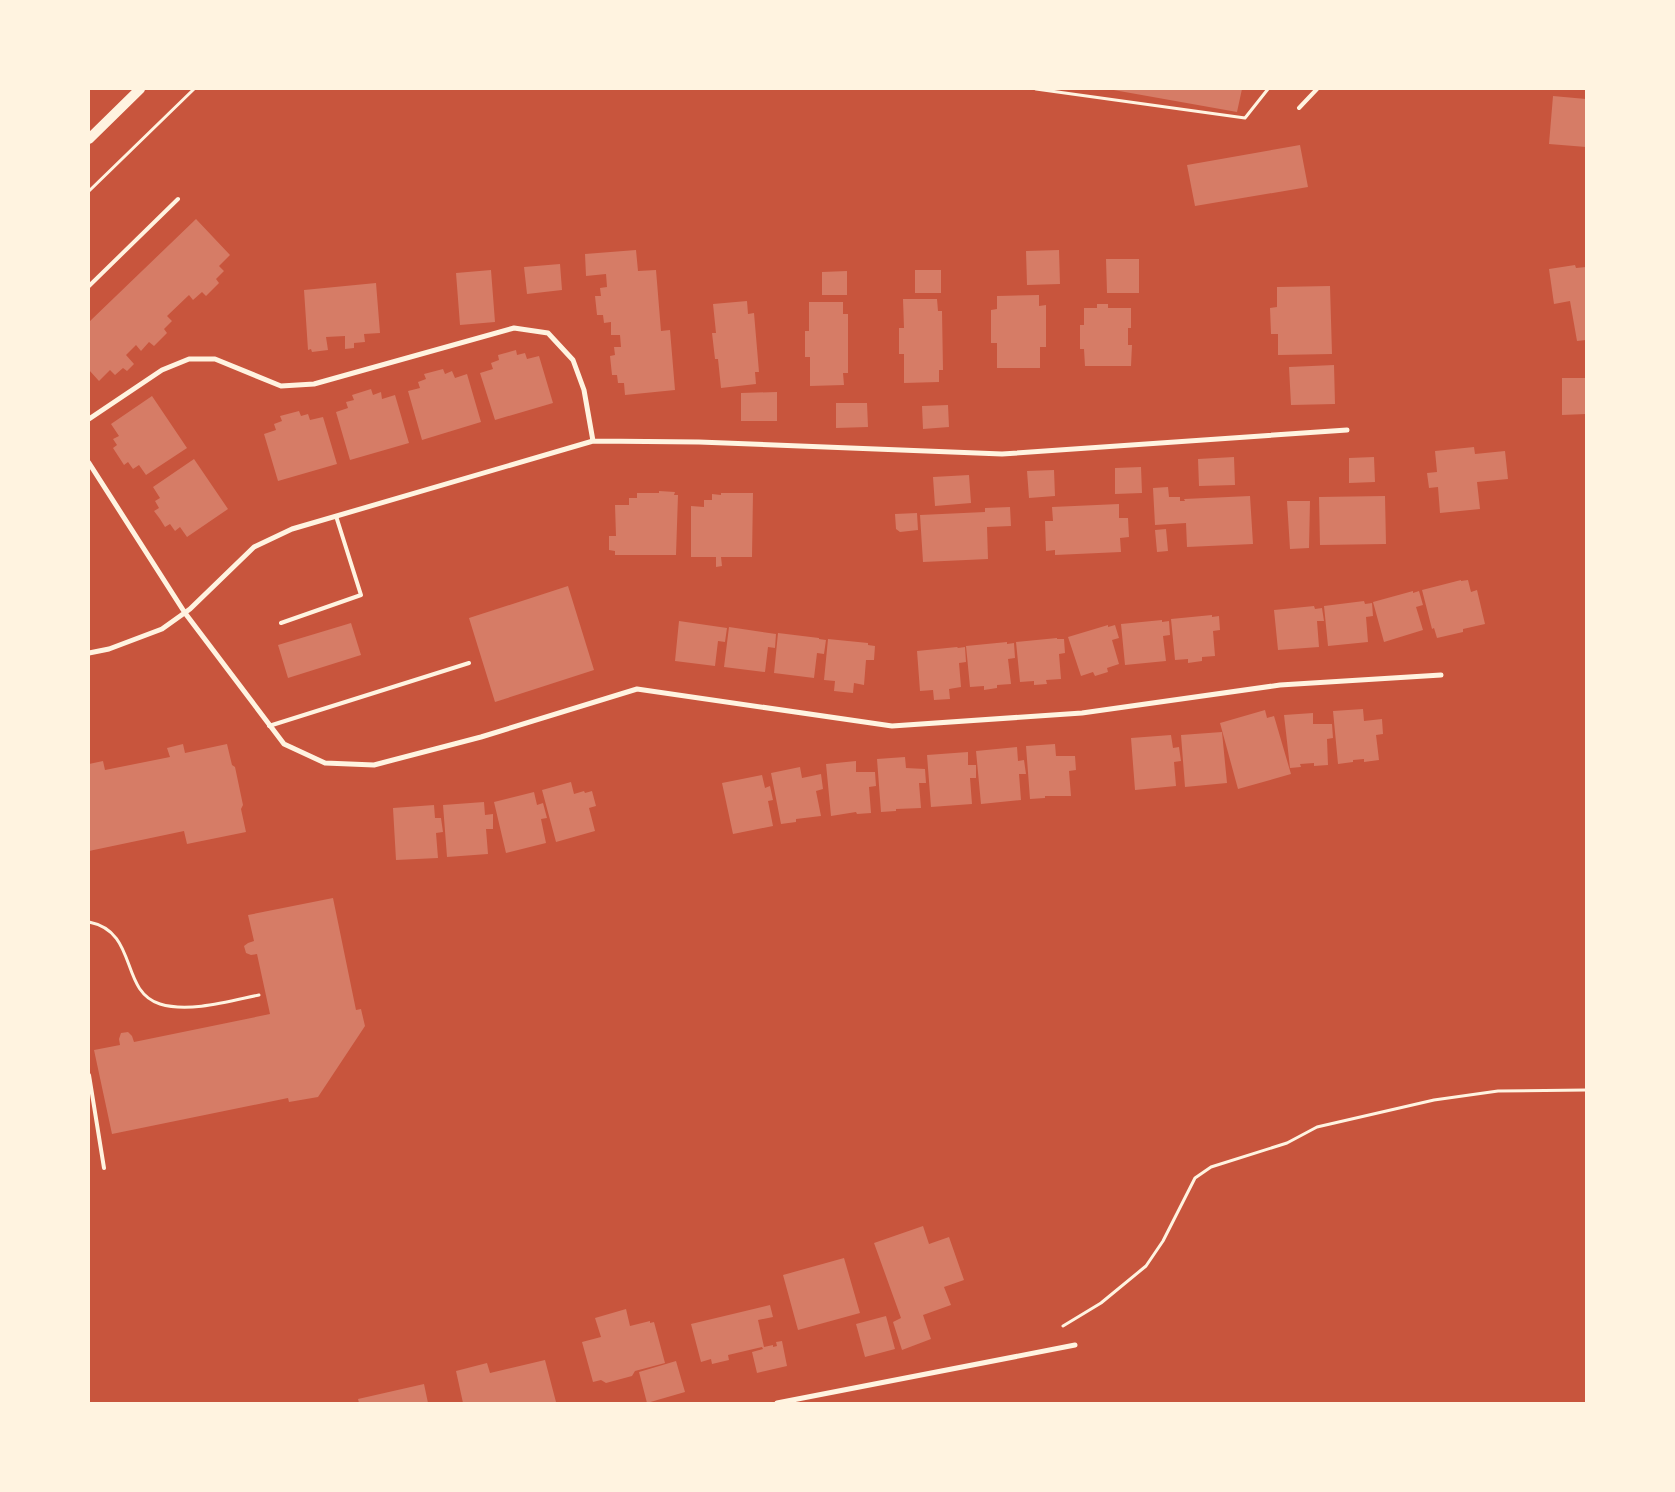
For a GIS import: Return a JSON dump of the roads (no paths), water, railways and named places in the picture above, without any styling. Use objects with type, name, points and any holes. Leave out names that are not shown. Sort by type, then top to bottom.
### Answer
[{"type":"main road","points":[[89,139],[140,89]]},
{"type":"street","points":[[89,419],[162,370],[189,359],[215,359],[281,386],[314,384],[514,328],[548,333],[573,360],[584,390],[593,441]]},
{"type":"street","points":[[89,653],[109,649],[162,629],[185,612],[254,547],[292,529],[593,441],[700,442],[1002,454],[1347,430]]},
{"type":"street","points":[[89,463],[185,612],[284,744],[325,762],[374,765],[480,737],[637,689],[892,726],[1082,713],[1280,685],[1441,676]]},
{"type":"street","points":[[777,1403],[1075,1345]]},
{"type":"lane","points":[[1299,108],[1317,89]]},
{"type":"lane","points":[[89,286],[178,199]]},
{"type":"lane","points":[[281,623],[361,595],[336,516]]},
{"type":"lane","points":[[270,726],[469,663]]},
{"type":"lane","points":[[89,1075],[104,1168]]}]
